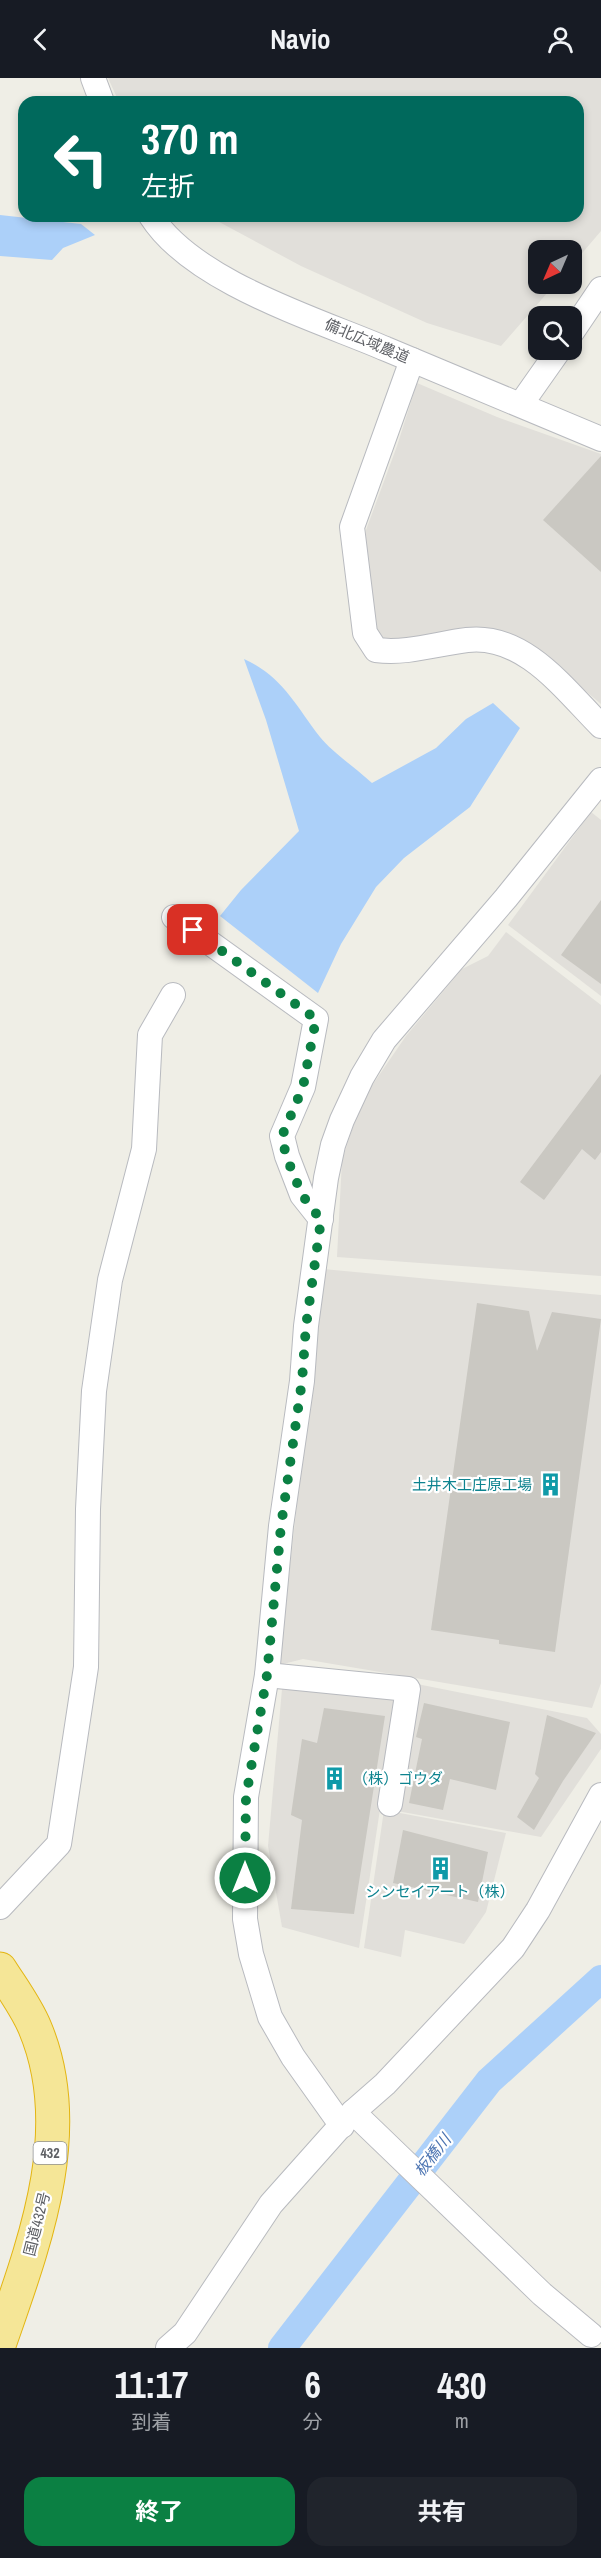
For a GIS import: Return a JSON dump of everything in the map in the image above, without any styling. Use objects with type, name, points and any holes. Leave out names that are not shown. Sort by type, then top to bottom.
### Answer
[{"type":"highway","name":"国道432号","points":[[0,1969],[35,2027],[50,2075],[53,2128],[47,2184],[33,2248],[0,2342]]},
{"type":"street","points":[[93,78],[100,96]]},
{"type":"street","name":"備北広域農道","points":[[155,222],[178,245],[240,288],[521,404],[601,440]]},
{"type":"street","points":[[582,318],[601,290]]},
{"type":"street","points":[[412,360],[352,528],[365,633],[376,650],[396,653],[485,639],[510,648],[544,666],[601,726]]},
{"type":"street","points":[[521,404],[552,360]]},
{"type":"street","points":[[590,2336],[347,2119],[293,2057],[270,2017],[251,1954],[245,1919],[246,1797],[267,1675],[281,1526],[302,1381],[306,1326],[333,1145],[362,1077],[384,1040],[506,898],[601,780]]},
{"type":"street","points":[[174,916],[316,1019],[303,1087],[282,1136],[286,1156],[302,1195],[321,1220]]},
{"type":"street","points":[[0,1907],[59,1844],[86,1666],[88,1509],[94,1391],[110,1280],[144,1149],[150,1035],[173,995]]},
{"type":"street","points":[[267,1675],[408,1689],[390,1804]]},
{"type":"street","points":[[168,2348],[185,2333],[271,2204],[347,2119],[386,2084],[513,1948],[538,1910],[601,1795]]},
{"type":"shaded area","points":[[108,78],[601,78],[601,231],[582,253],[582,240],[528,240],[528,294],[546,294],[536,306],[528,306],[528,315],[501,346],[427,323],[301,266],[219,222],[584,222],[584,96],[116,96]]},
{"type":"shaded area","points":[[417,383],[497,417],[601,454],[601,704],[549,660],[487,631],[464,627],[419,637],[378,642],[367,591],[366,530]]},
{"type":"shaded area","points":[[591,812],[601,820],[601,996],[508,925]]},
{"type":"shaded area","points":[[506,932],[601,1005],[601,1276],[337,1257],[342,1160],[362,1100],[406,1036],[462,969],[488,956]]},
{"type":"shaded area","points":[[323,1269],[601,1295],[601,1683],[592,1708],[303,1659],[279,1665]]},
{"type":"shaded area","points":[[417,1684],[587,1718],[601,1734],[601,1749],[541,1837],[397,1811]]},
{"type":"shaded area","points":[[282,1689],[397,1697],[359,1948],[282,1927],[268,1846]]},
{"type":"shaded area","points":[[384,1810],[506,1833],[486,1912],[464,1944],[405,1930],[401,1957],[364,1948]]},
{"type":"water","points":[[0,215],[18,217],[18,222],[81,224],[95,235],[63,248],[52,260],[0,256]]},
{"type":"water","points":[[244,659],[269,674],[287,693],[320,737],[372,783],[436,748],[466,719],[493,703],[520,728],[470,807],[404,858],[376,887],[341,944],[318,993],[220,916],[241,890],[299,831],[266,720]]},
{"type":"building","points":[[601,456],[601,572],[543,520]]},
{"type":"building","points":[[601,900],[601,984],[561,955]]},
{"type":"building","points":[[601,1074],[601,1152],[595,1160],[582,1149],[544,1200],[520,1182]]},
{"type":"building","name":"土井木工庄原工場","points":[[477,1303],[529,1311],[537,1351],[552,1312],[601,1319],[555,1652],[499,1644],[499,1640],[431,1630]]},
{"type":"building","points":[[424,1703],[510,1722],[496,1790],[450,1779],[443,1810],[409,1803],[422,1739],[416,1737]]},
{"type":"building","name":"（株）ゴウダ","points":[[324,1708],[385,1716],[354,1914],[291,1909],[302,1820],[291,1815],[302,1739],[317,1743]]},
{"type":"building","points":[[547,1715],[596,1733],[563,1781],[534,1830],[517,1817],[539,1778],[535,1774]]},
{"type":"building","name":"シンセイアート（株）","points":[[403,1830],[488,1852],[478,1902],[393,1883]]},
{"type":"waterway","name":"板橋川","points":[[282,2348],[489,2081],[601,1979]]},
{"type":"place","name":"土井木工庄原工場","points":[[550,1485]]},
{"type":"place","name":"（株）ゴウダ","points":[[335,1779]]},
{"type":"place","name":"シンセイアート（株）","points":[[440,1868]]},
{"type":"route","points":[[193,930],[316,1019],[303,1087],[282,1136],[286,1156],[302,1195],[321,1220],[306,1326],[302,1381],[281,1526],[267,1675],[246,1797],[245,1878]]}]
